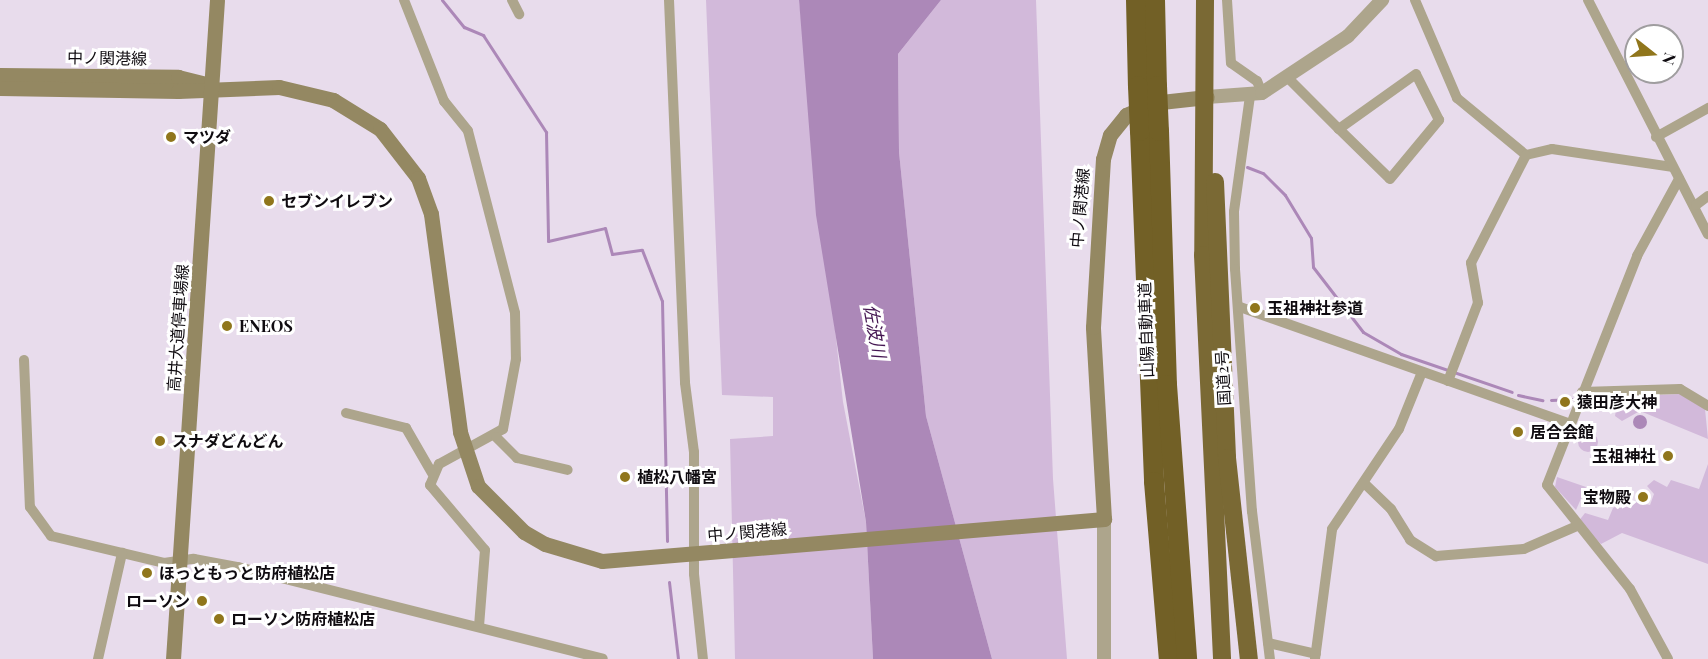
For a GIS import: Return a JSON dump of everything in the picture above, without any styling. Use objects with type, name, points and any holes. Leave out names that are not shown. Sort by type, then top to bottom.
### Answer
[{"type":"highway","name":"山陽自動車道","points":[[1136,0],[1148,86]]},
{"type":"highway","name":"山陽自動車道","points":[[1155,0],[1148,86],[1150,425],[1169,659]]},
{"type":"highway","name":"国道2号","points":[[1205,0],[1207,97],[1204,278],[1222,659]]},
{"type":"highway","name":"国道2号","points":[[1207,97],[1213,121],[1227,458],[1249,659]]},
{"type":"highway","name":"山陽自動車道","points":[[1149,131],[1187,655]]},
{"type":"main road","name":"高井大道停車場線","points":[[173,659],[218,0]]},
{"type":"main road","name":"中ノ関港線","points":[[0,75],[178,77],[213,86]]},
{"type":"main road","name":"中ノ関港線","points":[[0,88],[178,91],[213,86],[308,91],[361,115],[400,150],[431,214],[464,451],[493,507],[545,544],[602,561],[1104,519],[1094,327],[1103,159],[1110,135],[1126,115],[1152,103],[1207,97]]},
{"type":"street","points":[[404,0],[444,101],[468,131],[510,286],[516,359],[508,417],[496,437],[464,451],[432,473]]},
{"type":"street","points":[[512,0],[519,14]]},
{"type":"street","points":[[669,0],[698,488],[693,555],[703,659]]},
{"type":"street","points":[[1227,0],[1231,63],[1257,81],[1234,212],[1252,511],[1270,659]]},
{"type":"street","points":[[1207,97],[1256,94],[1288,78],[1348,36],[1382,0]]},
{"type":"street","points":[[1415,0],[1457,98],[1526,155]]},
{"type":"street","points":[[1588,0],[1656,137],[1696,205],[1708,234]]},
{"type":"street","points":[[1288,78],[1339,129],[1390,178],[1438,120],[1416,74],[1339,129]]},
{"type":"street","points":[[1656,137],[1708,108]]},
{"type":"street","points":[[1448,381],[1478,303],[1471,263],[1526,155],[1552,148],[1672,167]]},
{"type":"street","points":[[1668,659],[1630,589],[1577,526],[1547,485],[1568,423],[1637,256],[1679,179]]},
{"type":"street","points":[[1696,205],[1708,196]]},
{"type":"street","points":[[1240,307],[1568,423]]},
{"type":"street","points":[[24,360],[30,507],[51,536],[164,563],[180,560],[238,567],[603,659]]},
{"type":"street","points":[[1268,643],[1316,657],[1332,529],[1399,429],[1422,372]]},
{"type":"street","points":[[1582,392],[1680,389],[1708,406]]},
{"type":"street","points":[[346,413],[406,428],[432,473],[434,496],[485,550],[479,626]]},
{"type":"street","points":[[496,437],[517,458],[568,470]]},
{"type":"street","points":[[1364,483],[1391,508],[1410,540],[1436,556],[1524,549],[1577,526]]},
{"type":"street","points":[[1104,519],[1104,659]]},
{"type":"street","points":[[98,659],[122,554]]},
{"type":"shaded area","points":[[706,0],[799,0],[843,402],[866,522],[873,659],[735,659],[730,439],[773,436],[773,397],[722,395]]},
{"type":"shaded area","points":[[941,0],[1036,0],[1053,479],[1067,659],[992,659],[926,416],[899,152],[898,54]]},
{"type":"shaded area","points":[[1680,394],[1705,409],[1708,439],[1640,411],[1622,421],[1615,416],[1618,397]]},
{"type":"shaded area","points":[[1584,432],[1592,432],[1598,438],[1598,446],[1592,452],[1584,452],[1578,446],[1578,438]]},
{"type":"shaded area","points":[[1708,464],[1708,564],[1622,533],[1601,544],[1578,522],[1585,513],[1608,520],[1613,508],[1628,500],[1650,505],[1654,494],[1647,486],[1654,480],[1667,487],[1671,480],[1699,489]]},
{"type":"shaded area","points":[[1557,477],[1586,487],[1576,510],[1555,487]]},
{"type":"water","name":"佐波川","points":[[799,0],[941,0],[898,54],[899,152],[926,416],[992,659],[873,659],[866,522],[816,215]]},
{"type":"water","points":[[1637,415],[1643,415],[1647,422],[1643,429],[1637,429],[1633,425],[1633,419]]},
{"type":"waterway","points":[[442,0],[464,27],[483,35],[546,132],[548,241],[605,228],[612,254],[642,250],[662,301],[667,541]]},
{"type":"waterway","points":[[1247,167],[1263,173],[1285,195],[1311,238],[1313,267],[1363,332],[1401,354],[1512,392]]},
{"type":"waterway","points":[[1518,395],[1542,400]]},
{"type":"waterway","points":[[1551,400],[1572,399]]},
{"type":"waterway","points":[[669,582],[678,659]]},
{"type":"place","name":"マツダ","points":[[171,137]]},
{"type":"place","name":"セブンイレブン","points":[[269,201]]},
{"type":"place","name":"玉祖神社参道","points":[[1255,308]]},
{"type":"place","name":"ENEOS","points":[[227,326]]},
{"type":"place","name":"猿田彦大神","points":[[1565,402]]},
{"type":"place","name":"居合会館","points":[[1518,432]]},
{"type":"place","name":"スナダどんどん","points":[[160,441]]},
{"type":"place","name":"玉祖神社","points":[[1668,456]]},
{"type":"place","name":"植松八幡宮","points":[[625,477]]},
{"type":"place","name":"宝物殿","points":[[1643,497]]},
{"type":"place","name":"ほっともっと防府植松店","points":[[147,573]]},
{"type":"place","name":"ローソン","points":[[202,601]]},
{"type":"place","name":"ローソン防府植松店","points":[[219,619]]}]
